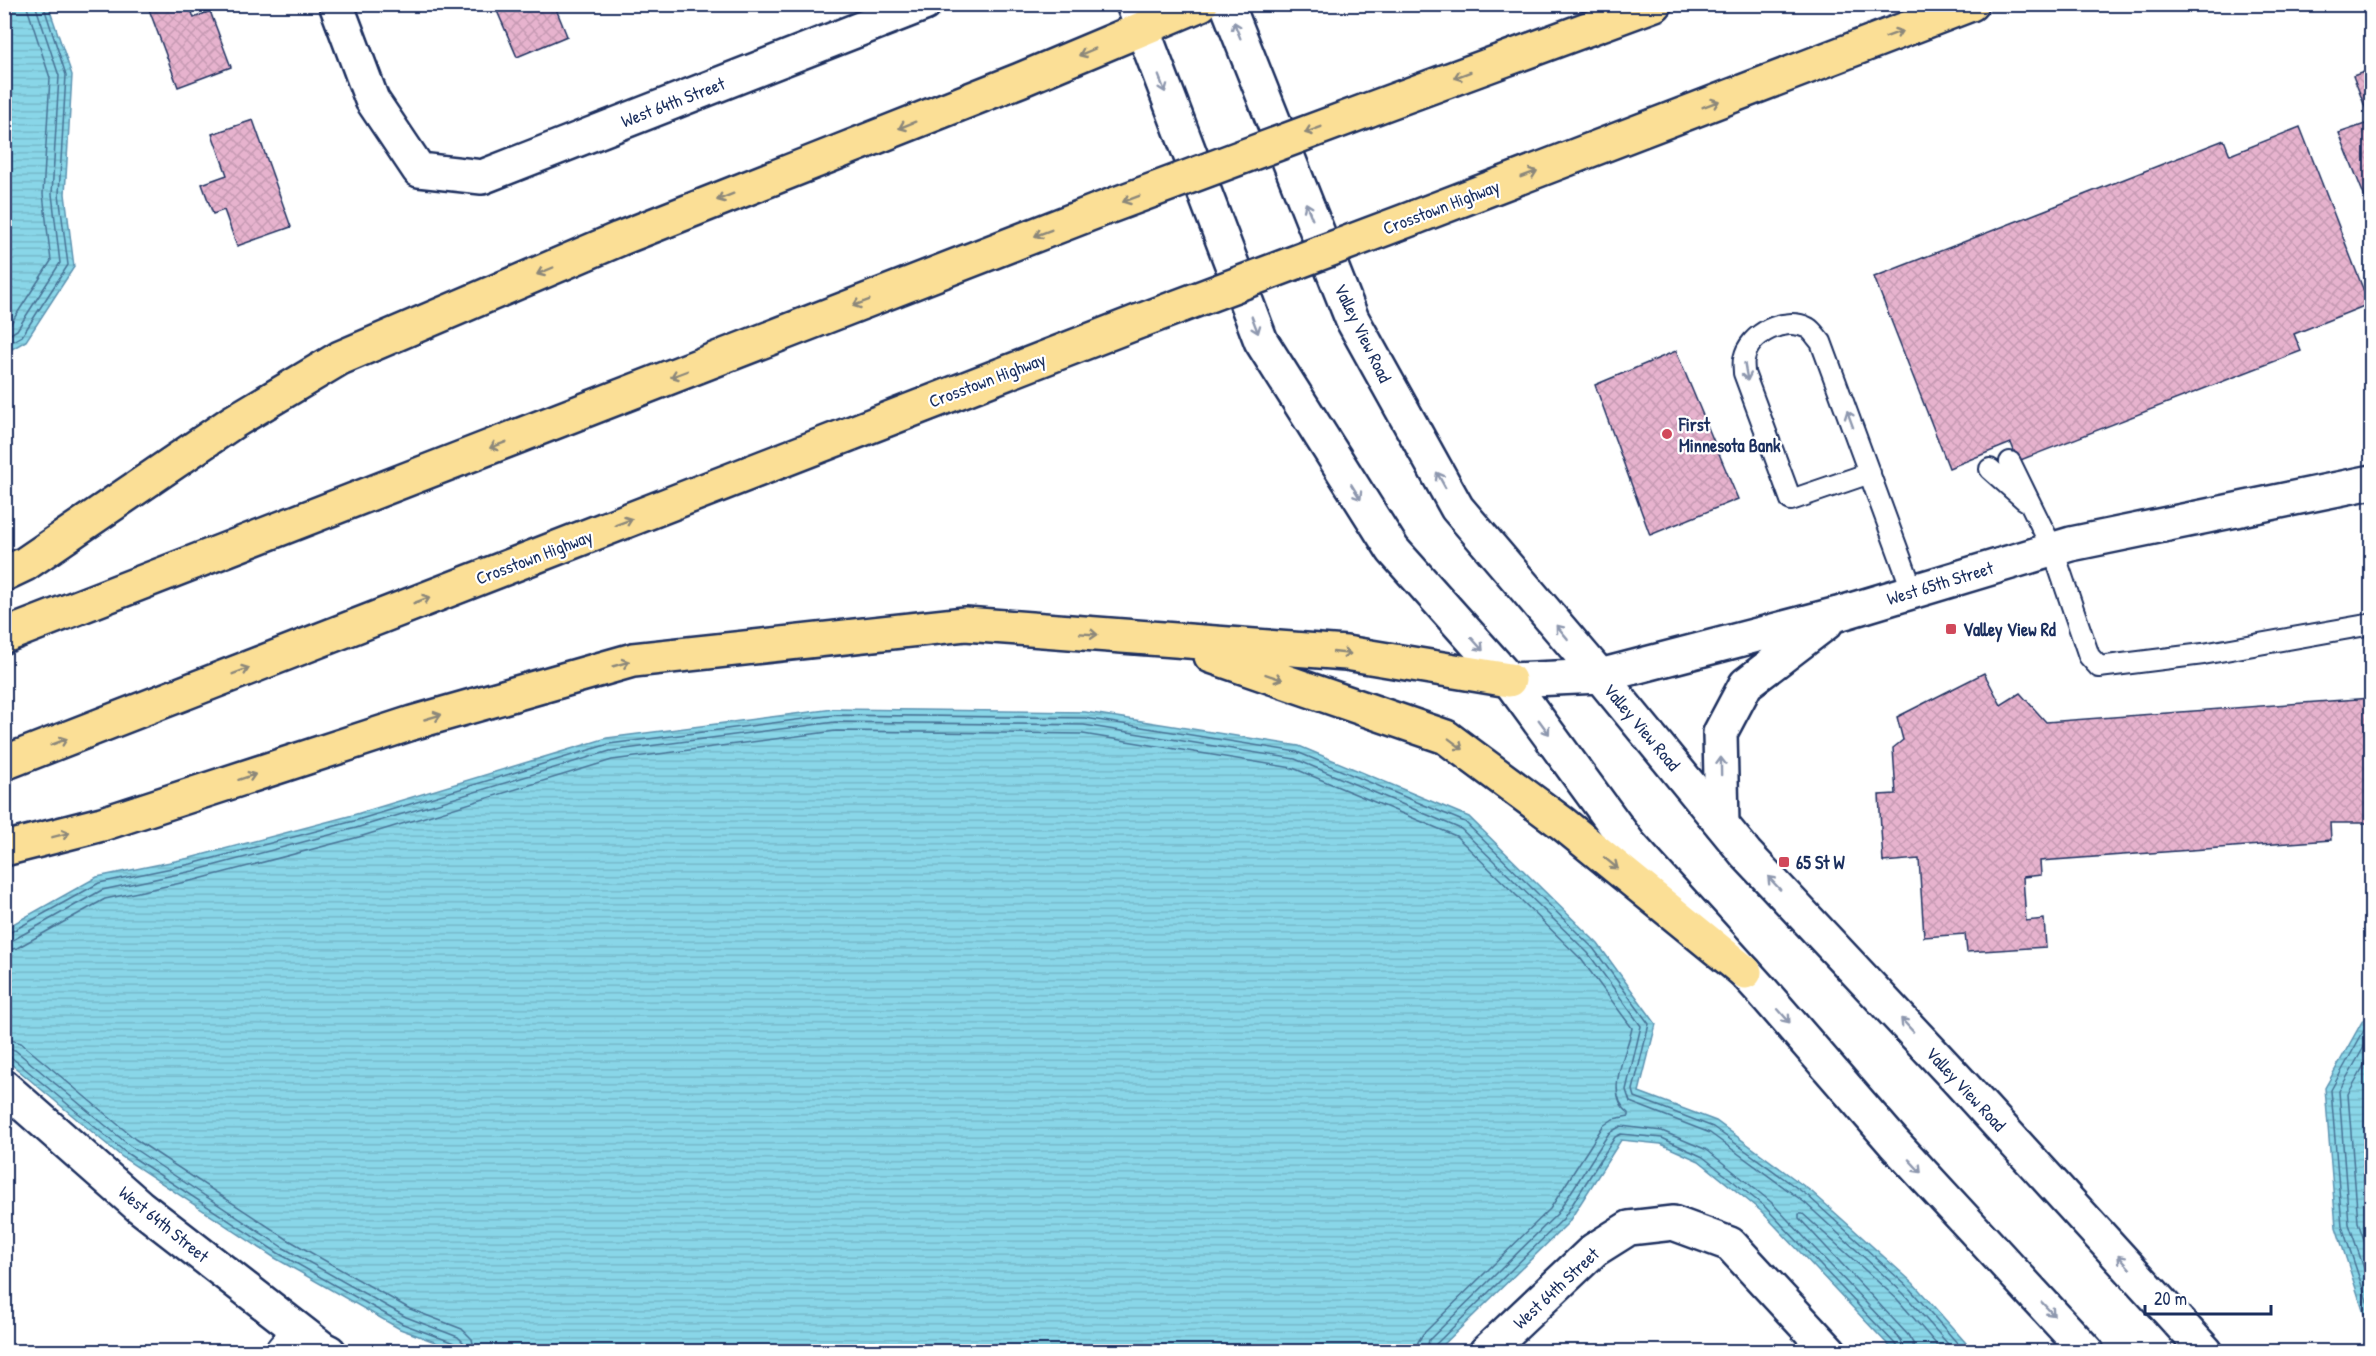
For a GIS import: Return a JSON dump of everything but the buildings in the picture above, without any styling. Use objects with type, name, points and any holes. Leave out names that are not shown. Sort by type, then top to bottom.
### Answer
[{"type":"highway","points":[[4,574],[26,564],[233,422],[340,358],[1137,17],[1200,4]]},
{"type":"highway","points":[[1496,62],[1623,4]]},
{"type":"highway","points":[[4,636],[1097,211],[1655,4]]},
{"type":"highway","name":"Crosstown Highway","points":[[4,763],[1140,321],[1969,6]]},
{"type":"highway","points":[[4,849],[102,824],[412,723],[633,660],[965,624],[1346,653],[1509,680]]},
{"type":"highway","points":[[1158,639],[1253,669],[1446,736],[1562,824],[1745,972]]},
{"type":"street","name":"West 64th Street","points":[[336,4],[372,100],[419,170],[482,177],[924,4]]},
{"type":"street","name":"Valley View Road","points":[[1227,4],[1352,320],[1457,508],[1754,862],[1948,1069],[2206,1352]]},
{"type":"street","points":[[1137,17],[1261,341],[1393,550],[1509,680],[1629,844],[1745,972],[1894,1143],[2087,1352]]},
{"type":"street","name":"West 65th Street","points":[[1509,680],[1600,676],[1838,614],[2053,550],[2372,482]]},
{"type":"street","points":[[1722,824],[1720,733],[1746,684],[1838,614]]},
{"type":"street","name":"West 64th Street","points":[[4,1087],[139,1206],[322,1349],[329,1352]]},
{"type":"street","name":"West 64th Street","points":[[1486,1352],[1594,1250],[1629,1228],[1673,1223],[1730,1244],[1830,1352]]},
{"type":"lane","points":[[1870,473],[1791,500],[1744,373],[1744,358],[1751,344],[1768,328],[1790,323],[1809,328],[1821,342],[1870,473],[1913,592]]},
{"type":"lane","points":[[2010,462],[2053,550],[2089,656],[2099,667],[2203,654],[2372,624]]},
{"type":"lane","points":[[1990,469],[2034,508]]},
{"type":"lane","points":[[273,1352],[294,1327]]},
{"type":"water","points":[[5,4],[48,5],[72,75],[65,194],[74,267],[26,341],[5,353]]},
{"type":"water","points":[[834,709],[1085,712],[1299,746],[1469,817],[1598,944],[1656,1024],[1639,1092],[1716,1121],[1812,1192],[1913,1283],[1973,1351],[1894,1351],[1761,1211],[1699,1161],[1661,1144],[1621,1140],[1568,1223],[1437,1351],[459,1351],[400,1329],[275,1258],[122,1157],[5,1059],[5,930],[97,877],[190,858],[353,815],[607,738]]},
{"type":"water","points":[[2371,1014],[2371,1335],[2336,1227],[2325,1088],[2363,1020]]},
{"type":"place","name":"First Minnesota Bank","points":[[1667,434]]},
{"type":"place","name":"Valley View Rd","points":[[1951,629]]},
{"type":"place","name":"65 St W","points":[[1784,862]]}]
